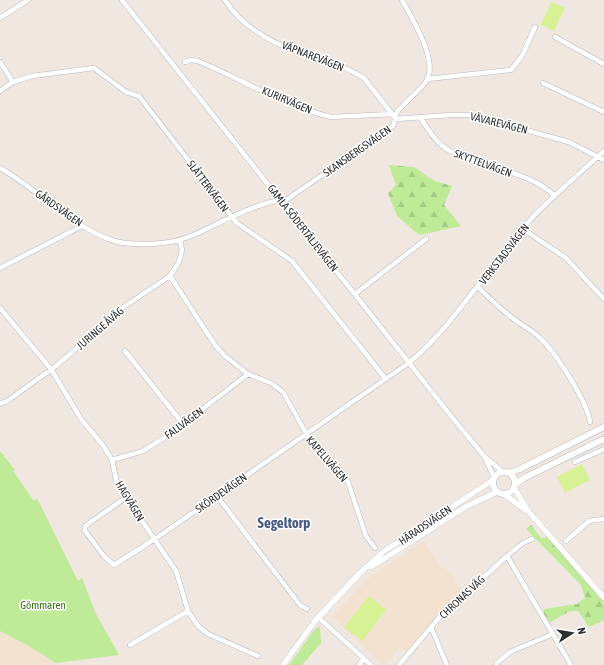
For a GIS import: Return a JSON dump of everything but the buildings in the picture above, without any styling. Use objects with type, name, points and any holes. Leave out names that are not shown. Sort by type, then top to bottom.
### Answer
[{"type":"main road","points":[[604,428],[520,470],[506,472],[494,479],[493,486],[497,492],[506,495],[524,478],[604,439]]},
{"type":"main road","points":[[506,472],[515,479],[515,486]]},
{"type":"street","points":[[0,18],[28,0]]},
{"type":"street","name":"GAMLA SÖDERTÄLJEVÄGEN","points":[[122,0],[484,456],[494,479]]},
{"type":"street","name":"VÄPNAREVÄGEN","points":[[225,0],[238,18],[256,31],[297,52],[325,60],[364,78],[395,117]]},
{"type":"street","points":[[402,0],[420,34],[427,54],[429,66],[427,79],[511,70],[522,56],[536,27]]},
{"type":"street","points":[[556,38],[604,64]]},
{"type":"street","name":"KURIRVÄGEN","points":[[185,62],[192,60],[198,61],[285,101],[322,115],[330,117],[395,117]]},
{"type":"street","points":[[0,62],[13,82]]},
{"type":"street","name":"SLÅTTERVÄGEN","points":[[0,91],[13,82],[32,76],[94,68],[126,92],[139,96],[237,223],[292,261],[385,378]]},
{"type":"street","name":"SKANSBERGSVÄGEN","points":[[280,200],[286,200],[393,126],[396,115],[427,79]]},
{"type":"street","points":[[543,83],[604,112]]},
{"type":"street","name":"VÄVAREVÄGEN","points":[[395,117],[420,118],[450,115],[471,115],[569,142],[604,160]]},
{"type":"street","name":"SKYTTELVÄGEN","points":[[420,118],[444,148],[468,159],[531,180],[555,196]]},
{"type":"street","name":"VERKSTADSVÄGEN","points":[[410,362],[431,343],[478,287],[523,228],[604,151]]},
{"type":"street","name":"GÅRDSVÄGEN","points":[[0,168],[15,177],[82,226],[118,242],[144,244],[180,241],[232,217],[280,200]]},
{"type":"street","points":[[0,268],[82,226]]},
{"type":"street","points":[[523,228],[566,258],[604,300]]},
{"type":"street","points":[[355,294],[426,239]]},
{"type":"street","name":"JURINGE ÅVÄG","points":[[0,404],[20,392],[56,366],[125,306],[170,276],[179,262],[182,250],[180,241]]},
{"type":"street","name":"KAPELLVÄGEN","points":[[170,276],[215,345],[248,374],[271,383],[283,392],[291,404],[305,435],[347,479],[366,536],[375,548]]},
{"type":"street","points":[[478,287],[503,311],[540,337],[556,357],[577,392],[588,414],[590,422]]},
{"type":"street","name":"HAGVÄGEN","points":[[0,308],[51,369],[82,419],[102,444],[112,460],[117,484],[125,498],[176,571],[188,611],[198,626],[208,634],[258,656]]},
{"type":"street","points":[[125,351],[183,424]]},
{"type":"street","name":"SKÖRDEVÄGEN","points":[[125,498],[86,524],[85,530],[104,556],[114,565],[155,539],[410,362]]},
{"type":"street","name":"FALLVÄGEN","points":[[112,460],[143,451],[183,424],[248,374]]},
{"type":"street","points":[[575,462],[604,449]]},
{"type":"street","name":"GAMLA SÖDERTÄLJEVÄGEN","points":[[484,456],[506,472]]},
{"type":"street","name":"HÄRADSVÄGEN","points":[[283,665],[318,617],[360,573],[383,552],[494,479]]},
{"type":"street","points":[[515,486],[529,512]]},
{"type":"street","name":"HÄRADSVÄGEN","points":[[360,573],[467,506],[497,492]]},
{"type":"street","points":[[506,495],[529,512],[604,598]]},
{"type":"street","points":[[217,496],[300,605],[307,609]]},
{"type":"street","points":[[566,541],[589,521],[604,519]]},
{"type":"street","name":"CHRONAS VÄG","points":[[399,665],[431,627],[507,556],[523,543],[532,539]]},
{"type":"street","points":[[507,556],[570,665]]},
{"type":"street","points":[[130,645],[188,611]]},
{"type":"street","points":[[318,617],[371,665]]},
{"type":"street","points":[[431,627],[447,665]]},
{"type":"street","points":[[496,664],[510,652],[553,634]]},
{"type":"street","points":[[359,665],[364,659]]},
{"type":"shaded area","points":[[423,541],[440,566],[446,569],[464,592],[437,617],[408,652],[400,647],[385,665],[382,665],[332,616],[369,578]]},
{"type":"shaded area","points":[[0,631],[27,645],[56,663],[55,665],[0,665]]},
{"type":"green space","points":[[551,2],[565,8],[554,31],[541,25]]},
{"type":"green space","points":[[389,165],[414,167],[435,181],[452,186],[444,205],[461,226],[419,235],[397,216],[388,193],[396,185]]},
{"type":"green space","name":"Gömmaren","points":[[0,451],[15,470],[13,471],[34,501],[37,498],[78,581],[82,578],[96,614],[119,655],[56,663],[27,645],[0,631]]},
{"type":"green space","points":[[582,464],[590,480],[565,493],[557,477]]},
{"type":"green space","points":[[531,525],[542,539],[547,536],[588,582],[604,603],[604,620],[589,627],[578,611],[570,611],[549,623],[544,614],[544,609],[577,604],[585,598],[581,585],[526,529]]},
{"type":"green space","points":[[369,596],[386,610],[362,641],[344,627]]},
{"type":"green space","points":[[320,626],[321,643],[302,665],[289,665],[315,629]]},
{"type":"district","name":"Segeltorp","points":[[284,522]]}]
